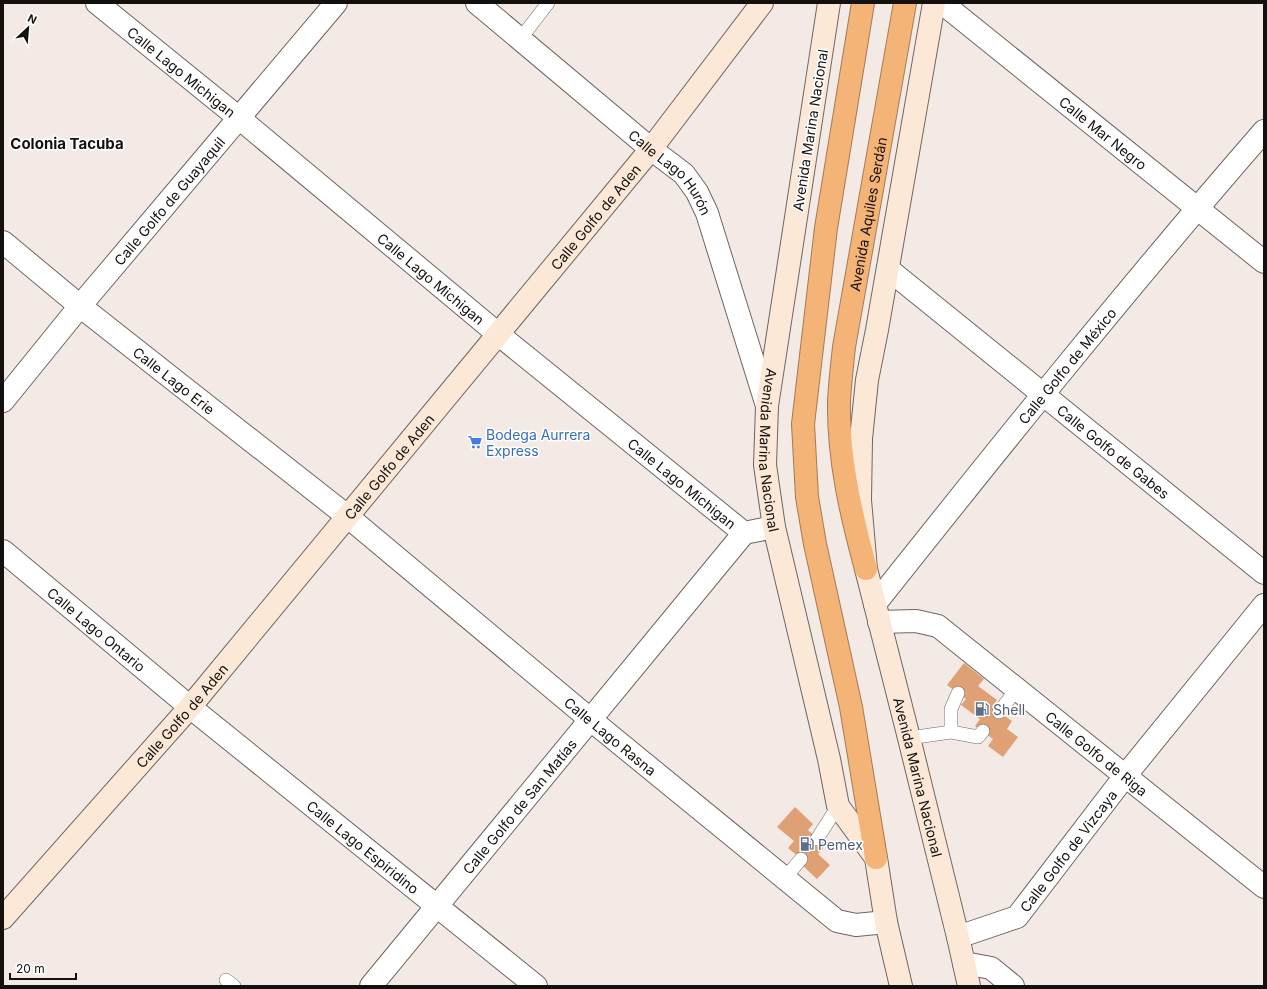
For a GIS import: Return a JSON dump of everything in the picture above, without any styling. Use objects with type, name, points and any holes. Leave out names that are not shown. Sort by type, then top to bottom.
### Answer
[{"type":"highway","name":"Avenida Marina Nacional","points":[[862,8],[826,228],[803,424],[807,497],[812,528],[851,707],[876,858]]},
{"type":"highway","name":"Avenida Aquiles Serdán","points":[[840,426],[839,401],[844,347],[903,11]]},
{"type":"highway","name":"Avenida Marina Nacional","points":[[840,426],[842,461],[849,499],[866,569]]},
{"type":"main road","name":"Calle Golfo de Aden","points":[[3,918],[190,707],[651,149],[762,3]]},
{"type":"main road","name":"Avenida Marina Nacional","points":[[829,3],[767,406],[765,465],[774,527],[829,759],[838,806],[876,858],[886,922],[901,986]]},
{"type":"main road","name":"Avenida Marina Nacional","points":[[934,3],[863,411],[860,500],[866,569],[910,738],[969,986]]},
{"type":"street","name":"Calle Lago Michigan","points":[[97,3],[239,118],[498,334],[744,533],[774,527]]},
{"type":"street","name":"Calle Golfo de Guayaquil","points":[[3,401],[80,306],[336,3]]},
{"type":"street","name":"Calle Lago Hurón","points":[[477,3],[521,38],[651,149],[684,174],[697,192],[704,206],[767,406]]},
{"type":"street","name":"Calle Mar Negro","points":[[942,3],[1264,262]]},
{"type":"street","name":"Calle Golfo de México","points":[[877,613],[1042,394],[1197,208],[1264,131]]},
{"type":"street","name":"Calle Lago Erie","points":[[3,242],[80,306],[348,516]]},
{"type":"street","name":"Calle Golfo de Gabes","points":[[888,269],[1264,573]]},
{"type":"street","name":"Calle Lago Rasna","points":[[348,516],[591,720],[837,922],[856,925],[886,922]]},
{"type":"street","name":"Calle Golfo de San Matías","points":[[371,986],[744,533]]},
{"type":"street","name":"Calle Lago Ontario","points":[[3,551],[190,707]]},
{"type":"street","name":"Calle Golfo de Vizcaya","points":[[958,937],[1017,917],[1125,776],[1264,605]]},
{"type":"street","name":"Calle Golfo de Riga","points":[[877,613],[938,626],[978,667],[1016,690],[1264,888]]},
{"type":"street","name":"Calle Lago Espiridino","points":[[190,707],[536,986]]},
{"type":"street","points":[[964,963],[992,968],[1013,986]]},
{"type":"lane","points":[[521,38],[548,3]]},
{"type":"lane","points":[[999,712],[1016,690]]},
{"type":"lane","points":[[951,732],[952,709],[958,693]]},
{"type":"lane","points":[[910,738],[951,732],[978,737],[983,731]]},
{"type":"lane","points":[[817,839],[838,806]]},
{"type":"lane","points":[[785,878],[801,859]]},
{"type":"building","name":"Shell","points":[[964,663],[984,679],[978,686],[997,700],[992,707],[1012,721],[1007,729],[1018,737],[1003,757],[988,746],[993,739],[975,726],[980,719],[961,705],[966,699],[947,685]]},
{"type":"building","name":"Pemex","points":[[795,807],[813,824],[808,830],[825,846],[818,854],[830,865],[817,879],[803,866],[806,863],[788,848],[794,841],[777,827]]},
{"type":"place","name":"Bodega Aurrera Express","points":[[475,442]]},
{"type":"place","name":"Shell","points":[[982,709]]},
{"type":"place","name":"Pemex","points":[[807,844]]},
{"type":"district","name":"Colonia Tacuba","points":[[67,143]]}]
